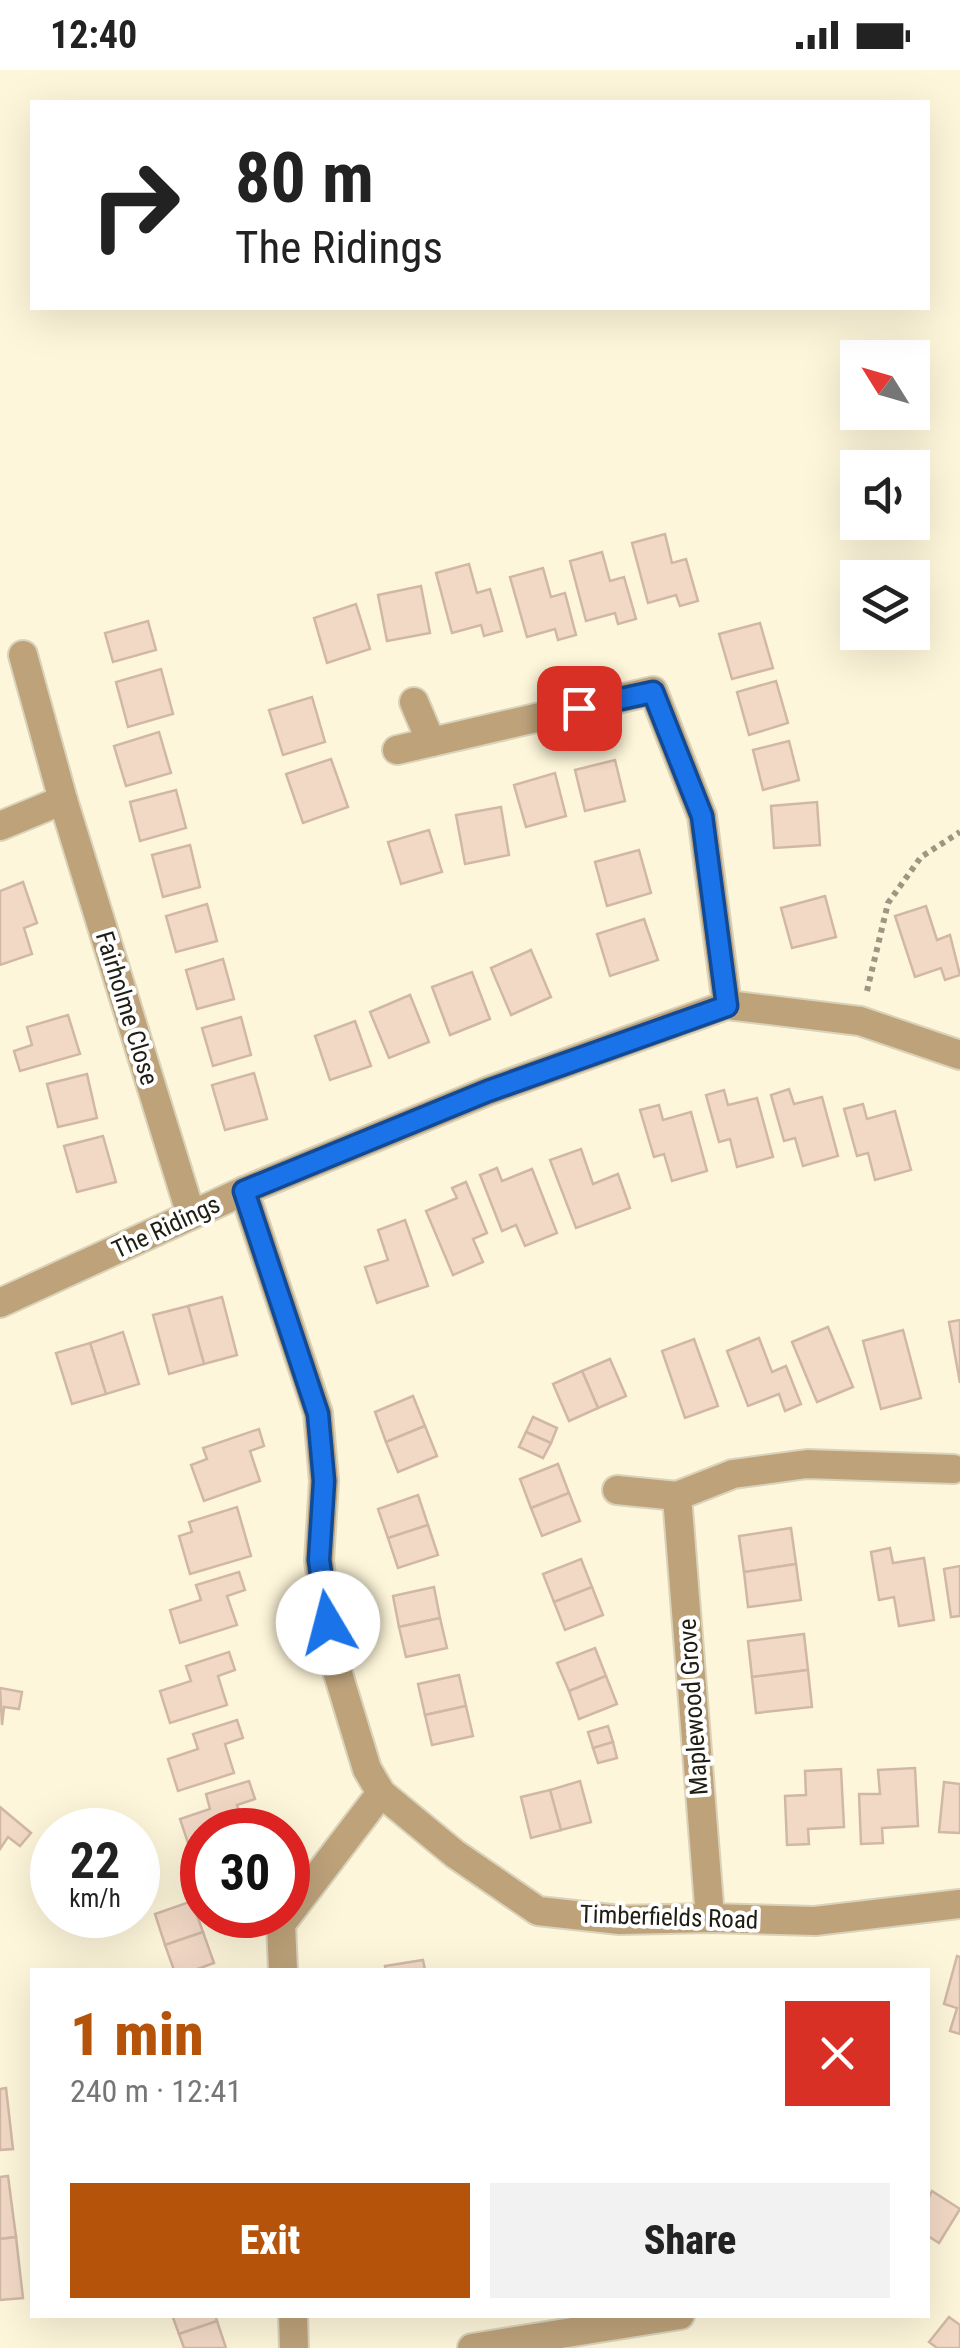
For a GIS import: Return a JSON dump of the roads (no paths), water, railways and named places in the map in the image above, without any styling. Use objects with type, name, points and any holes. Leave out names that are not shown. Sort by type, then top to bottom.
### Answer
[{"type":"street","name":"Fairholme Close","points":[[24,655],[63,800],[191,1215]]},
{"type":"street","points":[[396,750],[653,692],[702,816],[727,1006]]},
{"type":"street","points":[[414,702],[431,742]]},
{"type":"street","points":[[0,826],[63,800]]},
{"type":"street","name":"The Ridings","points":[[0,1303],[244,1191],[488,1091],[727,1006],[860,1021],[960,1055]]},
{"type":"street","name":"Timberfields Road","points":[[244,1191],[318,1414],[324,1481],[319,1560],[332,1654],[367,1768],[381,1793],[455,1854],[538,1911],[620,1920],[815,1921],[960,1904]]},
{"type":"street","points":[[617,1490],[676,1496],[733,1474],[807,1464],[953,1469]]},
{"type":"street","name":"Maplewood Grove","points":[[676,1496],[710,1918]]},
{"type":"street","points":[[283,1968],[281,1924],[381,1793]]},
{"type":"street","points":[[293,2318],[294,2348]]},
{"type":"street","points":[[472,2348],[661,2318]]}]
